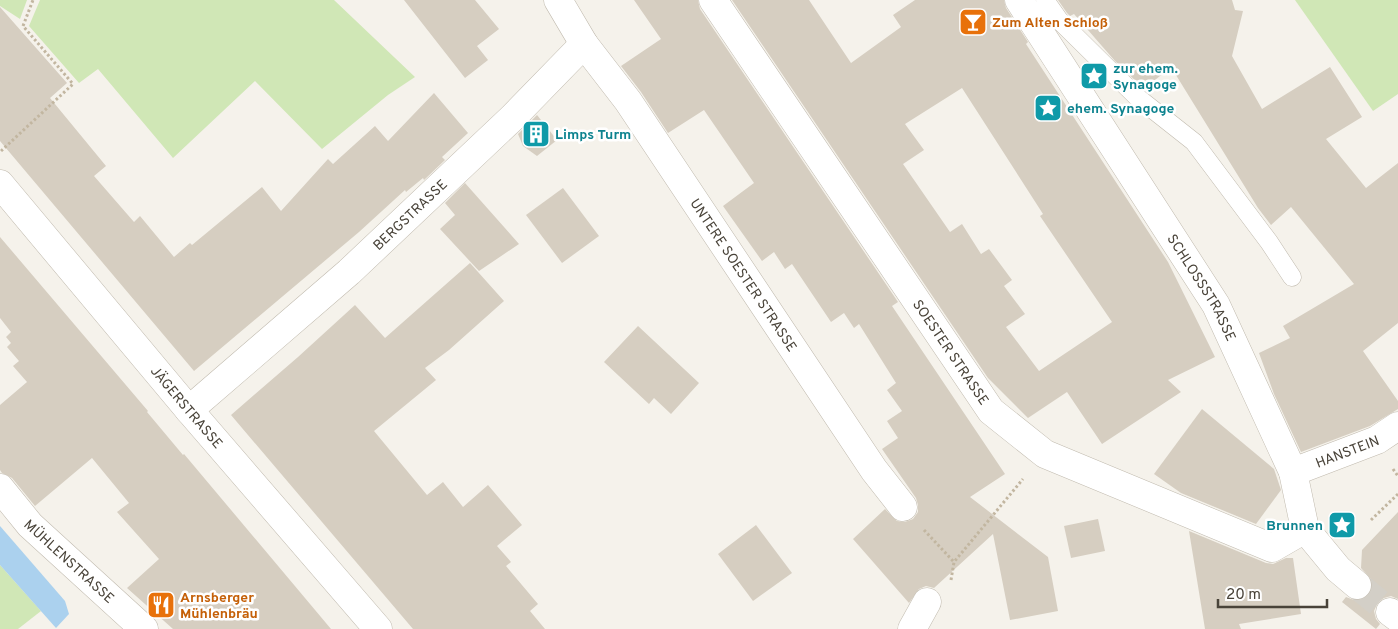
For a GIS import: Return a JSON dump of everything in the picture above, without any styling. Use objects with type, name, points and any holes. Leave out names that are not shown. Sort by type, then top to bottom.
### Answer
[{"type":"street","points":[[558,0],[584,44]]},
{"type":"street","name":"SOESTER STRASSE","points":[[713,0],[991,411],[1045,454],[1272,548],[1305,529]]},
{"type":"street","name":"SCHLOSSSTRASSE","points":[[1019,0],[1216,305],[1293,472],[1305,529],[1338,569],[1357,584]]},
{"type":"street","name":"BERGSTRASSE","points":[[189,410],[349,272],[512,118],[584,44]]},
{"type":"street","name":"UNTERE SOESTER STRASSE","points":[[584,44],[628,101],[874,470],[903,507]]},
{"type":"street","name":"JÄGERSTRASSE","points":[[0,184],[189,410],[378,629]]},
{"type":"street","name":"HANSTEIN","points":[[1293,472],[1377,440],[1398,426]]},
{"type":"street","name":"MÜHLENSTRASSE","points":[[0,488],[30,524],[144,629]]},
{"type":"street","points":[[912,629],[927,602]]},
{"type":"lane","points":[[1045,0],[1059,20],[1137,97],[1194,142],[1269,242],[1292,277]]},
{"type":"path","points":[[0,152],[73,84],[24,26],[33,0]]},
{"type":"path","points":[[1371,520],[1398,494]]},
{"type":"path","points":[[952,579],[954,562],[1004,500]]},
{"type":"path","points":[[903,507],[954,562]]},
{"type":"green space","points":[[0,0],[27,0],[20,19],[0,6]]},
{"type":"green space","points":[[40,0],[334,0],[415,77],[388,95],[322,149],[255,81],[173,158],[98,69],[79,83],[29,26]]},
{"type":"green space","points":[[1295,0],[1398,0],[1398,94],[1373,111]]},
{"type":"green space","points":[[0,565],[41,611],[18,629],[0,629]]},
{"type":"water","points":[[0,526],[65,601],[69,614],[56,628],[0,565]]},
{"type":"building","points":[[404,0],[475,0],[499,29],[477,46],[488,60],[465,78]]},
{"type":"building","points":[[634,0],[698,0],[700,9],[898,302],[892,306],[1005,474],[970,497],[1048,557],[1058,611],[1010,620],[993,534],[934,588],[926,586],[919,589],[909,603],[853,539],[885,509],[897,521],[905,522],[913,519],[918,512],[916,498],[882,449],[898,438],[887,421],[902,411],[887,390],[896,383],[859,324],[854,328],[844,313],[831,322],[792,264],[785,269],[774,252],[762,261],[723,206],[754,183],[704,110],[668,133],[621,66],[661,39]]},
{"type":"building","points":[[732,0],[809,0],[851,63],[901,27],[893,15],[915,0],[1004,0],[1006,8],[1028,42],[1026,44],[1168,262],[1215,357],[1168,380],[1181,392],[1102,444],[1067,392],[1028,418],[988,378]],"holes":[[[962,88],[1043,214],[1040,216],[1112,322],[1039,371],[1006,327],[1025,314],[1004,286],[1012,280],[989,249],[981,254],[962,224],[950,232],[903,164],[924,150],[905,124]]]},
{"type":"building","points":[[1058,0],[1232,0],[1235,10],[1243,11],[1232,56],[1262,109],[1330,67],[1362,117],[1326,139],[1366,188],[1398,163],[1398,323],[1363,351],[1398,401],[1398,409],[1370,426],[1301,452],[1274,394],[1259,353],[1290,338],[1283,326],[1354,284],[1291,207],[1271,225],[1258,208],[1171,67],[1144,89],[1115,61],[1074,14],[1070,16],[1067,13]]},
{"type":"building","points":[[0,7],[67,83],[50,98],[106,166],[94,176],[134,222],[140,216],[174,257],[190,243],[192,245],[262,187],[281,211],[328,159],[333,164],[375,126],[388,141],[434,93],[468,133],[442,157],[445,160],[424,180],[423,178],[406,192],[405,190],[359,232],[194,371],[0,141]]},
{"type":"building","name":"Limps Turm","points":[[537,115],[557,140],[537,156],[523,146],[518,134]]},
{"type":"building","points":[[465,183],[519,244],[479,271],[440,229],[455,215],[445,203]]},
{"type":"building","points":[[563,188],[599,236],[562,263],[526,215]]},
{"type":"building","points":[[0,237],[331,629],[173,629],[127,588],[159,559],[117,512],[129,503],[92,458],[35,506],[12,478],[2,473],[0,470],[0,405],[27,382],[13,366],[19,361],[7,347],[11,343],[6,337],[11,332],[0,318]]},
{"type":"building","points":[[470,263],[504,301],[449,350],[425,368],[436,380],[374,431],[427,495],[443,482],[463,507],[488,485],[522,525],[497,546],[511,562],[506,566],[538,604],[530,611],[545,629],[413,629],[231,415],[355,305],[385,338]]},
{"type":"building","points":[[638,326],[699,383],[671,414],[654,398],[649,404],[604,362]]},
{"type":"building","points":[[1202,409],[1274,469],[1281,490],[1256,524],[1181,493],[1154,474]]},
{"type":"building","points":[[1398,512],[1398,599],[1391,596],[1378,602],[1374,611],[1376,619],[1380,624],[1376,629],[1342,602],[1346,597],[1362,600],[1369,595],[1372,588],[1372,580],[1361,568],[1362,550]]},
{"type":"building","points":[[1098,519],[1105,551],[1071,558],[1064,526]]},
{"type":"building","points":[[756,525],[792,573],[753,601],[718,554]]},
{"type":"building","points":[[1189,531],[1266,563],[1273,564],[1286,558],[1293,558],[1301,614],[1239,624],[1241,629],[1205,629]]},
{"type":"tunnel","points":[[1357,585],[1390,612]]},
{"type":"place","name":"Zum Alten Schloß","points":[[973,22]]},
{"type":"place","name":"zur ehem. Synagoge","points":[[1094,76]]},
{"type":"place","name":"ehem. Synagoge","points":[[1048,108]]},
{"type":"place","name":"Limps Turm","points":[[536,134]]},
{"type":"place","name":"Brunnen","points":[[1342,525]]},
{"type":"place","name":"Arnsberger Mühlenbräu","points":[[161,605]]}]
